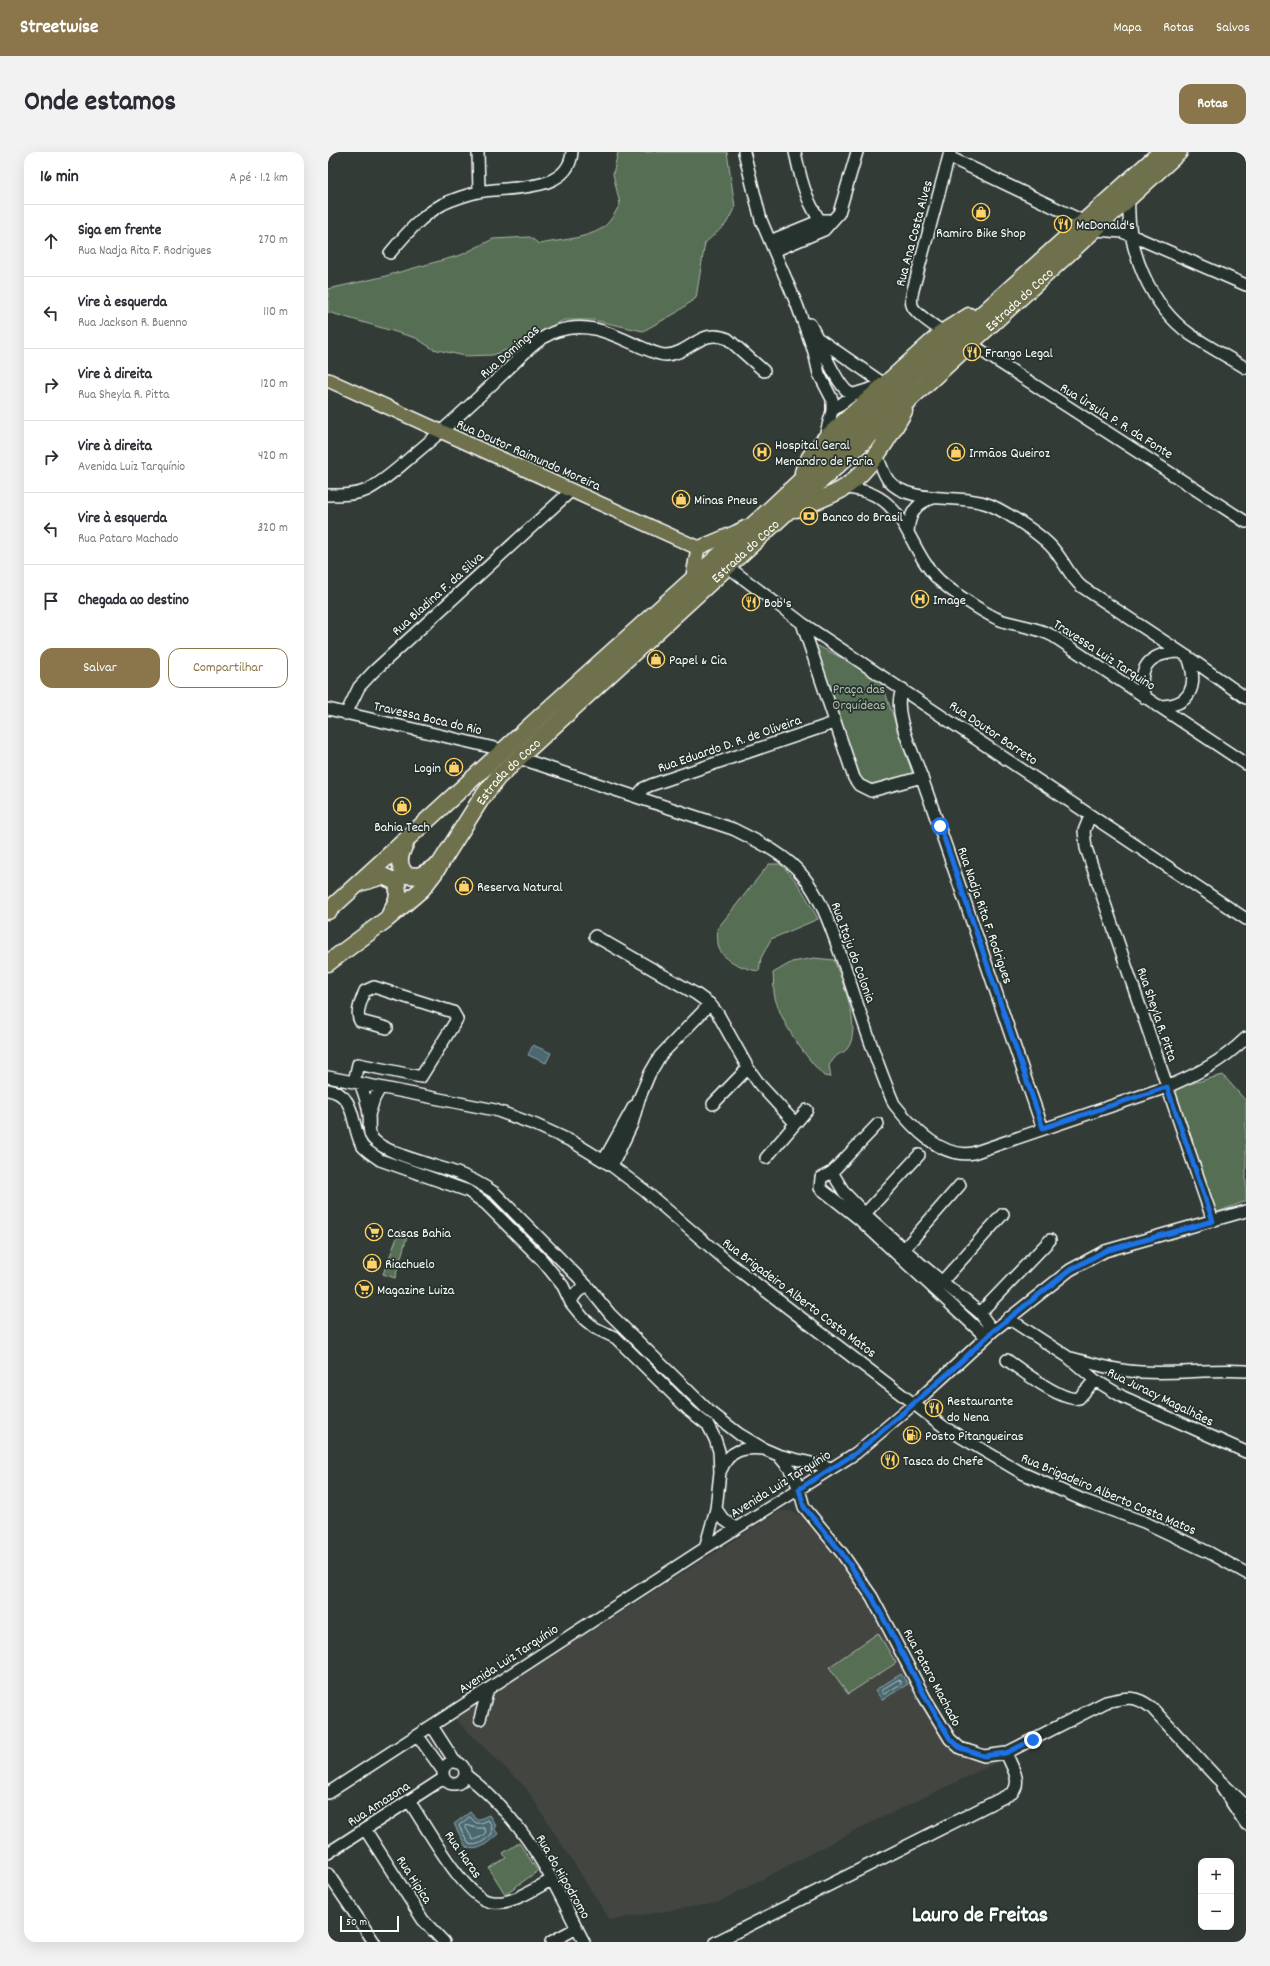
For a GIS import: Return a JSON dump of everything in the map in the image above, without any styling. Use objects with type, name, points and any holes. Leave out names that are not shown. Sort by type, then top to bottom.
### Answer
[{"type":"highway","name":"Estrada do Coco","points":[[328,911],[408,836],[692,581],[915,373],[1002,295],[1090,226],[1130,198],[1179,152]]},
{"type":"highway","name":"Estrada do Coco","points":[[328,963],[387,919],[422,889],[498,777],[785,513],[972,344],[1090,226],[1153,155]]},
{"type":"highway","points":[[798,482],[810,457],[824,440],[883,385],[943,332],[1002,295]]},
{"type":"highway","points":[[785,513],[844,488],[867,467],[877,454],[891,435],[910,400]]},
{"type":"highway","points":[[408,836],[399,859],[400,866],[406,875],[419,876],[440,864]]},
{"type":"highway","points":[[358,884],[383,876],[396,882],[399,895],[387,919]]},
{"type":"main road","name":"Rua Doutor Raimundo Moreira","points":[[328,380],[698,548]]},
{"type":"main road","points":[[692,581],[698,548],[736,532],[764,515]]},
{"type":"street","points":[[478,152],[479,192]]},
{"type":"street","points":[[390,253],[410,229],[444,204],[479,192],[549,182],[564,173],[569,167],[572,152]]},
{"type":"street","points":[[744,152],[761,220],[798,305],[814,352],[819,374],[832,399],[832,411],[824,440]]},
{"type":"street","points":[[795,152],[802,181],[818,227]]},
{"type":"street","points":[[772,246],[834,220],[843,205],[856,152]]},
{"type":"street","points":[[950,154],[1090,226],[1122,232],[1133,236],[1246,285]]},
{"type":"street","name":"Rua Ana Costa Alves","points":[[943,332],[916,312],[912,307],[911,302],[950,154]]},
{"type":"street","points":[[1130,198],[1129,210],[1135,249],[1143,274],[1162,306],[1191,334],[1246,368]]},
{"type":"street","points":[[798,305],[819,339],[836,379],[845,390],[854,394]]},
{"type":"street","name":"Rua Domingas","points":[[328,495],[354,494],[367,489],[385,478],[441,432],[521,357],[555,331],[586,327],[603,330],[655,353],[666,355],[675,353],[698,340],[710,336],[722,336],[728,339],[764,371]]},
{"type":"street","points":[[819,339],[883,385]]},
{"type":"street","name":"Rua Ùrsula P. R. da Fonte","points":[[972,344],[1246,522]]},
{"type":"street","points":[[832,411],[854,394],[883,385]]},
{"type":"street","points":[[877,454],[885,475],[895,485],[914,494],[982,502],[1008,516],[1051,545],[1070,576],[1082,588],[1184,654],[1246,698]]},
{"type":"street","name":"Travessa Luiz Tarquino","points":[[844,488],[869,491],[881,498],[893,510],[929,568],[944,584],[996,618],[1037,629],[1053,636],[1246,764]]},
{"type":"street","name":"Rua Bladina F. da Silva","points":[[346,714],[359,686],[374,671],[572,490]]},
{"type":"street","points":[[908,532],[910,517],[916,507],[924,500],[936,497]]},
{"type":"street","name":"Rua Doutor Barreto","points":[[727,566],[802,622],[1246,919]]},
{"type":"street","points":[[802,622],[834,723],[854,778],[859,785],[872,791],[922,777]]},
{"type":"street","points":[[1145,698],[1142,683],[1143,671],[1150,660],[1162,654],[1184,654]]},
{"type":"street","points":[[1157,706],[1174,704],[1189,695],[1194,679],[1184,654]]},
{"type":"street","name":"Rua Nadja Rita F. Rodrigues","points":[[903,689],[898,700],[903,725],[1043,1128]]},
{"type":"street","points":[[328,709],[346,714]]},
{"type":"street","name":"Travessa Boca do Rio","points":[[346,714],[503,750]]},
{"type":"street","name":"Rua Eduardo D. R. de Oliveira","points":[[637,796],[644,788],[834,723]]},
{"type":"street","name":"Rua Itaju do Colonia","points":[[519,758],[733,829],[760,843],[787,860],[803,875],[817,896],[831,928],[894,1104],[907,1121],[945,1150],[963,1155],[973,1153],[1167,1087],[1216,1064],[1246,1038]]},
{"type":"street","name":"Rua Sheyla R. Pitta","points":[[1090,816],[1084,831],[1086,848],[1213,1221]]},
{"type":"street","points":[[595,936],[696,994],[710,1004],[718,1014],[748,1068],[760,1085],[795,1123]]},
{"type":"street","points":[[369,1116],[357,1082],[358,1064],[421,1077],[457,1019],[453,1012],[374,987],[369,988],[365,991],[358,1014],[358,1019],[360,1021],[387,1028]]},
{"type":"street","points":[[608,1163],[630,1111],[639,1099],[649,1075],[660,1056],[710,1004]]},
{"type":"street","points":[[713,1104],[748,1068]]},
{"type":"street","name":"Rua Brigadeiro Alberto Costa Matos","points":[[328,1077],[495,1110],[536,1125],[573,1142],[608,1163],[645,1191],[728,1262],[944,1427],[1022,1473],[1083,1500],[1144,1522],[1210,1553],[1246,1573]]},
{"type":"street","points":[[380,1088],[374,1099],[369,1116],[369,1128],[372,1138],[379,1144],[397,1153],[459,1173],[482,1184],[495,1193],[588,1287],[610,1314],[708,1410],[739,1434],[764,1449],[778,1455],[832,1468]]},
{"type":"street","points":[[328,1090],[336,1091],[344,1096],[349,1104],[362,1145],[380,1160],[468,1191],[486,1204],[542,1260],[563,1286],[571,1303],[584,1319],[595,1328],[616,1338],[690,1411],[708,1425],[719,1451],[720,1472],[716,1509],[705,1548]]},
{"type":"street","points":[[766,1158],[807,1110]]},
{"type":"street","points":[[878,1124],[832,1172],[821,1178],[820,1188],[862,1217],[904,1249],[935,1290],[958,1311],[990,1334]]},
{"type":"street","points":[[862,1217],[919,1156]]},
{"type":"street","points":[[832,1172],[862,1217],[919,1269],[943,1281],[980,1313],[990,1334]]},
{"type":"street","points":[[904,1249],[960,1185]]},
{"type":"street","name":"Avenida Luiz Tarquínio","points":[[328,1793],[418,1736],[736,1528],[856,1453],[915,1404],[1008,1318],[1085,1260],[1105,1251],[1246,1211]]},
{"type":"street","points":[[935,1290],[1003,1214]]},
{"type":"street","points":[[980,1313],[1050,1240]]},
{"type":"street","points":[[571,1303],[577,1292],[582,1288],[588,1287]]},
{"type":"street","points":[[958,1311],[969,1303]]},
{"type":"street","points":[[595,1328],[603,1326],[608,1322],[610,1314]]},
{"type":"street","name":"Rua Juracy Magalhães","points":[[1008,1318],[1068,1357],[1095,1380],[1123,1397],[1246,1452]]},
{"type":"street","points":[[1068,1357],[1108,1367],[1140,1372],[1211,1370],[1246,1371]]},
{"type":"street","points":[[1007,1360],[1041,1384],[1071,1399],[1079,1398],[1095,1380]]},
{"type":"street","points":[[720,1472],[725,1459],[737,1451],[752,1448],[764,1449]]},
{"type":"street","points":[[778,1455],[789,1468],[793,1476],[783,1500],[804,1507]]},
{"type":"street","name":"Rua Pataro Machado","points":[[793,1476],[799,1489],[804,1507],[841,1552],[872,1597],[926,1698],[950,1739],[960,1748],[973,1754],[984,1756],[1006,1753],[1106,1702],[1121,1698],[1134,1698],[1143,1700],[1152,1708],[1216,1777],[1246,1806]]},
{"type":"street","points":[[716,1509],[723,1519],[736,1528]]},
{"type":"street","points":[[480,1719],[488,1689]]},
{"type":"street","points":[[418,1736],[449,1783],[456,1784],[462,1781],[466,1775],[464,1768],[455,1762],[432,1726]]},
{"type":"street","points":[[716,1942],[1012,1793],[1017,1785],[1017,1779],[1006,1753]]},
{"type":"street","points":[[444,1774],[447,1764],[455,1762]]},
{"type":"street","name":"Rua Amazona","points":[[328,1853],[409,1801],[444,1774]]},
{"type":"street","name":"Rua do Hipodromo","points":[[466,1775],[480,1786],[506,1815],[536,1853],[584,1942]]},
{"type":"street","name":"Rua Pataro Machado","points":[[1216,1777],[1246,1823]]},
{"type":"street","name":"Rua Haras","points":[[409,1801],[464,1884],[484,1901],[493,1903],[505,1902],[525,1894],[551,1880]]},
{"type":"street","name":"Rua Hipica","points":[[365,1829],[423,1920],[444,1942]]},
{"type":"street","points":[[328,1874],[374,1942]]},
{"type":"street","points":[[551,1942],[577,1928]]},
{"type":"shaded area","points":[[780,1511],[792,1511],[800,1515],[845,1565],[866,1593],[945,1741],[966,1759],[996,1763],[858,1829],[717,1903],[610,1920],[526,1788],[454,1718]]},
{"type":"green space","points":[[618,152],[727,152],[735,207],[726,224],[705,243],[696,298],[676,313],[643,331],[593,320],[564,320],[520,345],[493,355],[465,356],[433,349],[416,338],[328,312],[328,289],[382,277],[461,255],[493,239],[530,237],[539,244],[579,237],[601,229],[610,221],[620,204],[613,174]]},
{"type":"green space","name":"Praça das Orquídeas","points":[[814,644],[880,677],[913,775],[864,788]]},
{"type":"green space","points":[[769,864],[780,864],[787,870],[802,890],[818,919],[771,939],[761,958],[759,971],[742,967],[730,961],[721,953],[718,946],[717,929]]},
{"type":"green space","points":[[814,958],[834,960],[846,992],[852,1018],[853,1030],[851,1040],[846,1050],[838,1055],[829,1065],[831,1077],[824,1076],[795,1040],[783,1019],[774,995],[773,973],[792,962]]},
{"type":"green space","points":[[1223,1075],[1246,1101],[1246,1201],[1215,1213],[1174,1088]]},
{"type":"green space","points":[[400,1230],[408,1233],[395,1278],[383,1274]]},
{"type":"green space","points":[[878,1633],[896,1663],[848,1694],[829,1667]]},
{"type":"green space","points":[[519,1843],[538,1871],[505,1894],[489,1868],[506,1858],[503,1853]]},
{"type":"water","points":[[533,1045],[551,1053],[546,1063],[528,1055]]},
{"type":"water","points":[[901,1674],[908,1684],[882,1700],[875,1690]]},
{"type":"water","points":[[470,1812],[477,1820],[489,1815],[496,1826],[494,1828],[498,1834],[483,1846],[475,1849],[466,1847],[454,1824]]},
{"type":"place","name":"Ramiro Bike Shop","points":[[981,212]]},
{"type":"place","name":"McDonald's","points":[[1063,224]]},
{"type":"place","name":"Frango Legal","points":[[972,352]]},
{"type":"place","name":"Hospital Geral Menandro de Faria","points":[[762,452]]},
{"type":"place","name":"Irmãos Queiroz","points":[[956,452]]},
{"type":"place","name":"Minas Pneus","points":[[681,499]]},
{"type":"place","name":"Banco do Brasil","points":[[809,516]]},
{"type":"place","name":"Image","points":[[920,599]]},
{"type":"place","name":"Bob's","points":[[751,602]]},
{"type":"place","name":"Papel & Cia","points":[[656,659]]},
{"type":"place","name":"Login","points":[[454,767]]},
{"type":"place","name":"Bahia Tech","points":[[402,806]]},
{"type":"place","name":"Reserva Natural","points":[[464,886]]},
{"type":"place","name":"Casas Bahia","points":[[374,1232]]},
{"type":"place","name":"Riachuelo","points":[[372,1263]]},
{"type":"place","name":"Magazine Luiza","points":[[364,1289]]},
{"type":"place","name":"Restaurante do Nena","points":[[934,1408]]},
{"type":"place","name":"Posto Pitangueiras","points":[[912,1435]]},
{"type":"place","name":"Tasca do Chefe","points":[[890,1460]]},
{"type":"district","name":"Lauro de Freitas","points":[[980,1913]]},
{"type":"route","points":[[940,826],[1043,1128],[1167,1087],[1213,1221],[1105,1251],[1085,1260],[1008,1318],[915,1404],[856,1453],[799,1489],[804,1507],[858,1574],[885,1618],[926,1698],[950,1739],[960,1748],[973,1754],[984,1756],[1006,1753],[1033,1740]]}]
